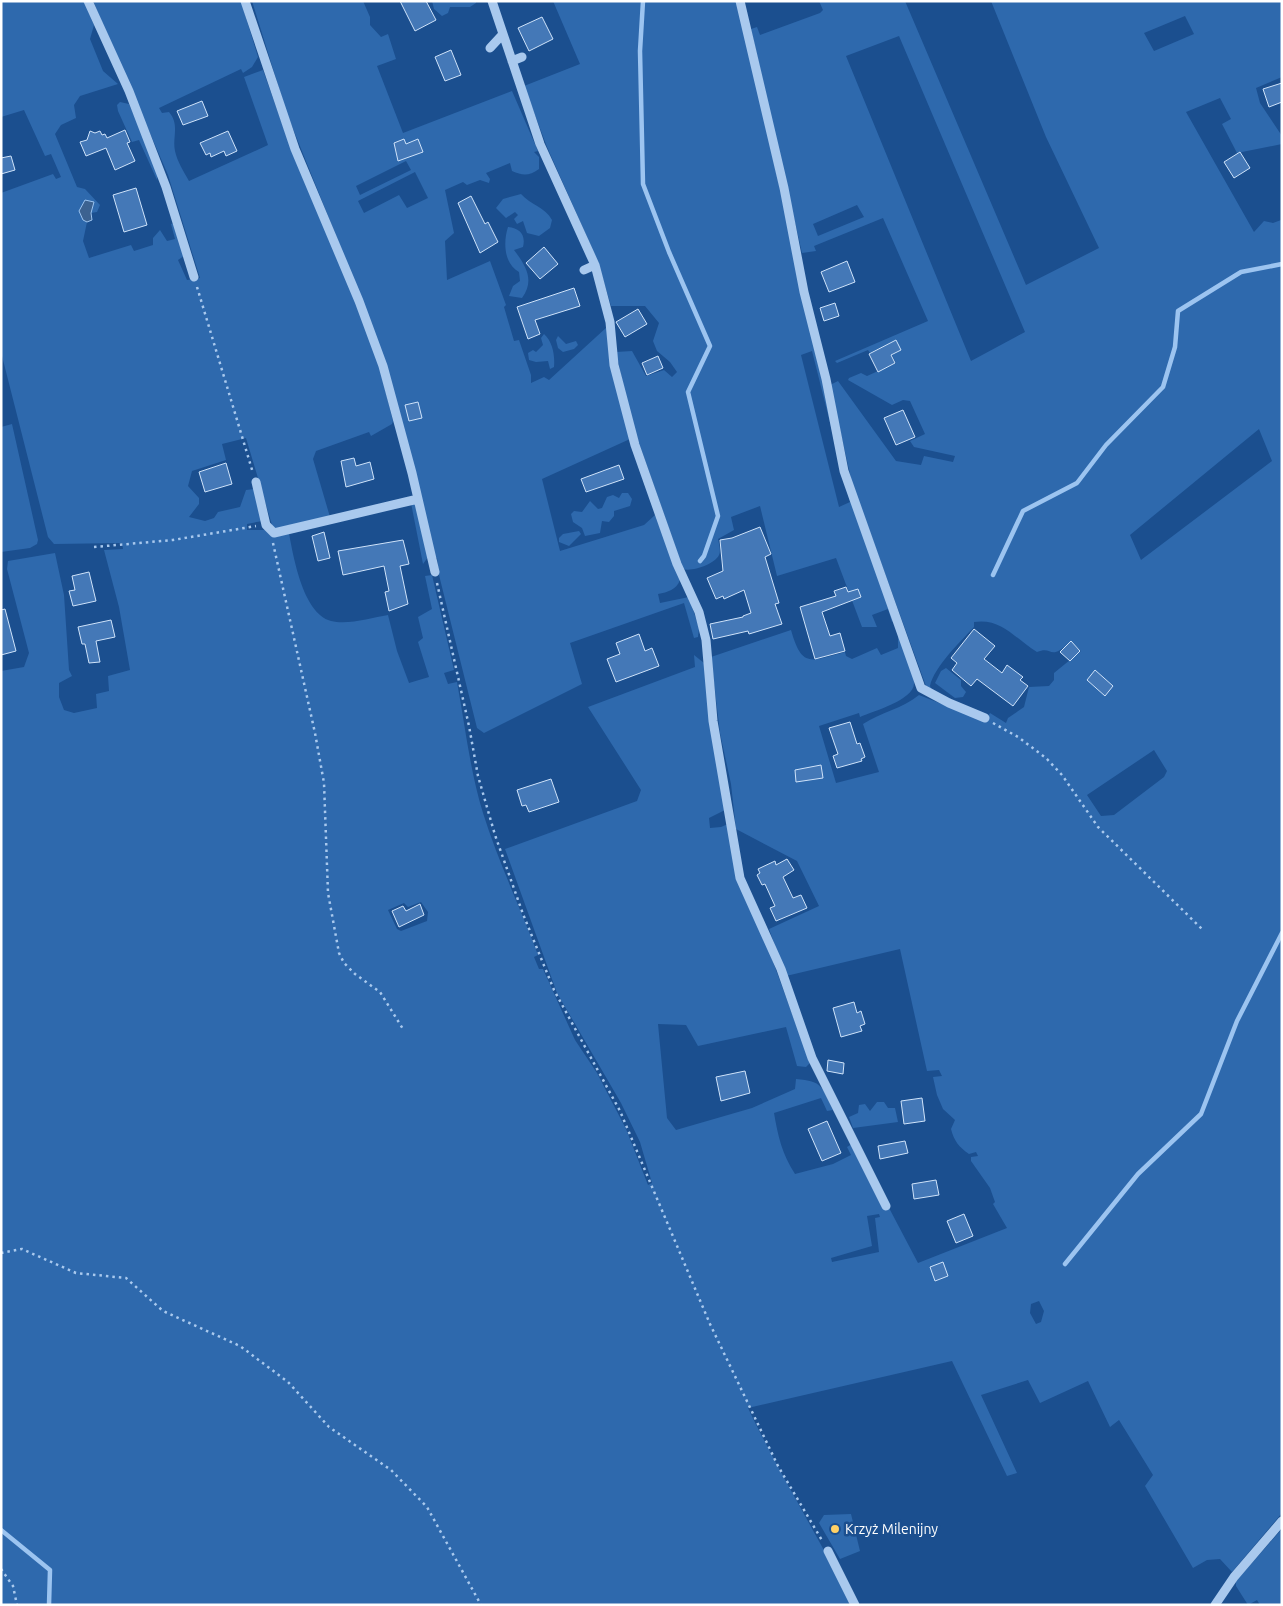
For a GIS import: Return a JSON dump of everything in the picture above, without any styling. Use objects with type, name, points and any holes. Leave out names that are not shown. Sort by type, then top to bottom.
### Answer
[{"type":"street","points":[[88,1],[130,92],[166,187],[194,277]]},
{"type":"street","points":[[245,1],[295,149],[359,301],[383,366],[418,499],[434,572]]},
{"type":"street","points":[[492,1],[547,165],[595,265],[613,336],[614,365],[635,450],[677,564],[699,612],[706,640],[713,721],[740,878],[781,969],[812,1058],[886,1206]]},
{"type":"street","points":[[740,1],[784,188],[804,292],[826,379],[844,471],[921,688],[949,703],[985,718]]},
{"type":"street","points":[[490,48],[503,34]]},
{"type":"street","points":[[512,61],[522,57]]},
{"type":"street","points":[[584,270],[595,265]]},
{"type":"street","points":[[256,482],[268,527],[274,533],[418,499]]},
{"type":"street","points":[[1215,1605],[1234,1577],[1282,1521]]},
{"type":"street","points":[[828,1551],[855,1605]]},
{"type":"path","points":[[194,277],[256,482]]},
{"type":"path","points":[[94,547],[165,541],[268,527],[316,733],[324,783],[328,893],[339,952],[349,968],[380,992],[403,1029]]},
{"type":"path","points":[[434,572],[469,726],[478,776],[495,835],[526,922],[554,990],[620,1111],[710,1324],[778,1466],[828,1551]]},
{"type":"path","points":[[985,718],[1018,737],[1046,758],[1062,774],[1098,827],[1204,931]]},
{"type":"path","points":[[1,1253],[22,1249],[76,1273],[126,1278],[163,1311],[240,1346],[288,1382],[329,1426],[391,1470],[427,1507],[481,1605]]},
{"type":"path","points":[[1,1569],[13,1586],[17,1605]]},
{"type":"shaded area","points":[[1,1],[84,1],[94,25],[90,39],[103,71],[118,84],[80,96],[74,105],[76,118],[61,125],[55,134],[77,187],[85,189],[100,205],[97,212],[91,213],[91,210],[83,220],[87,222],[83,241],[89,258],[131,245],[134,251],[153,245],[153,238],[160,230],[167,241],[175,239],[171,224],[175,223],[184,256],[178,260],[187,280],[200,278],[168,175],[93,1],[241,1],[258,57],[252,67],[243,73],[241,69],[159,108],[162,113],[169,112],[174,122],[176,155],[189,181],[268,145],[244,77],[263,70],[290,146],[358,304],[379,365],[393,421],[392,424],[371,436],[369,432],[316,451],[313,459],[330,517],[288,528],[296,567],[306,595],[321,616],[331,621],[352,622],[388,615],[397,651],[409,683],[429,677],[418,642],[423,638],[418,617],[432,609],[425,576],[432,575],[454,670],[444,673],[448,684],[457,682],[475,781],[489,831],[538,955],[534,957],[539,969],[543,969],[575,1040],[597,1073],[626,1129],[648,1185],[652,1183],[640,1142],[621,1103],[557,993],[505,849],[637,801],[641,790],[588,707],[695,667],[694,655],[704,663],[725,810],[709,818],[710,828],[728,824],[737,879],[764,937],[810,1063],[806,1067],[797,1066],[786,1027],[698,1046],[686,1025],[658,1024],[667,1118],[676,1130],[752,1108],[795,1089],[796,1079],[812,1081],[824,1091],[833,1110],[827,1111],[821,1098],[774,1113],[781,1145],[795,1174],[833,1164],[851,1155],[847,1147],[852,1144],[918,1263],[1007,1228],[993,1204],[995,1202],[990,1188],[971,1161],[971,1157],[978,1156],[976,1152],[969,1154],[955,1140],[951,1129],[955,1120],[943,1109],[937,1095],[933,1077],[942,1076],[939,1070],[927,1071],[900,949],[786,976],[769,929],[819,906],[797,861],[736,829],[731,784],[720,733],[711,657],[791,630],[799,651],[809,659],[824,658],[845,652],[846,656],[852,659],[877,648],[881,655],[898,648],[898,636],[900,635],[913,673],[914,684],[912,690],[900,700],[874,712],[860,717],[859,713],[819,726],[836,783],[879,772],[863,724],[870,720],[906,704],[919,695],[985,721],[990,713],[1006,723],[1008,718],[1024,707],[1029,687],[1049,686],[1054,680],[1054,673],[1081,651],[1071,641],[1064,648],[1055,652],[1042,650],[1037,652],[1000,626],[992,623],[974,622],[974,627],[948,655],[932,679],[930,686],[932,690],[926,686],[852,483],[830,385],[838,381],[896,461],[921,465],[924,456],[953,462],[955,456],[914,447],[910,441],[925,434],[910,401],[903,400],[892,405],[848,380],[861,373],[867,376],[896,363],[892,355],[901,350],[896,340],[870,353],[868,350],[837,363],[835,361],[928,321],[883,218],[814,246],[816,251],[802,253],[751,29],[757,27],[760,35],[820,13],[823,10],[819,1],[905,1],[1026,285],[1099,248],[1046,137],[991,1],[1282,1],[1282,77],[1256,88],[1260,103],[1282,136],[1282,144],[1237,153],[1222,124],[1231,119],[1220,98],[1186,112],[1254,232],[1264,221],[1273,223],[1281,220],[1282,210],[1282,1513],[1232,1572],[1220,1559],[1207,1560],[1193,1568],[1145,1486],[1153,1475],[1119,1420],[1110,1427],[1088,1381],[1040,1403],[1028,1380],[981,1395],[1017,1473],[1007,1476],[952,1361],[748,1408],[853,1605],[1,1605],[1,671],[24,667],[29,653],[7,569],[8,561],[55,553],[64,595],[69,670],[72,676],[59,683],[59,697],[64,710],[74,713],[97,708],[96,694],[109,691],[108,676],[130,670],[119,607],[104,550],[123,549],[122,543],[54,544],[48,537],[1,352],[1,193],[53,174],[56,179],[61,177],[51,154],[45,156],[24,110],[1,117]],"holes":[[[1185,16],[1194,34],[1154,51],[1144,33]],[[899,36],[1025,332],[971,361],[846,56]],[[857,205],[864,217],[818,236],[813,224]],[[1259,429],[1272,461],[1141,560],[1130,535]],[[246,438],[275,535],[266,530],[247,530],[247,524],[262,521],[254,489],[246,490],[240,507],[218,512],[214,518],[205,521],[189,517],[199,504],[199,498],[188,486],[192,471],[226,460],[222,444]],[[1095,670],[1113,686],[1105,696],[1087,680]],[[1154,750],[1167,771],[1164,777],[1114,815],[1101,816],[1087,795]],[[421,902],[428,912],[427,921],[401,931],[397,929],[388,910],[404,903],[408,907]],[[879,1214],[880,1217],[875,1218],[879,1252],[832,1262],[831,1258],[872,1246],[867,1216]],[[1039,1301],[1044,1311],[1041,1322],[1036,1324],[1030,1313],[1031,1304]]]},
{"type":"shaded area","points":[[252,1],[363,1],[370,17],[370,25],[381,37],[388,34],[396,59],[377,66],[403,133],[512,91],[538,151],[534,152],[539,157],[539,169],[529,174],[519,174],[512,171],[510,163],[486,173],[490,179],[489,183],[480,180],[467,185],[463,182],[445,190],[454,233],[445,241],[447,280],[490,261],[506,305],[504,307],[514,341],[519,340],[531,375],[531,383],[544,377],[549,380],[607,327],[630,439],[542,479],[560,551],[644,525],[655,515],[680,580],[671,590],[658,594],[660,603],[689,597],[699,628],[698,637],[694,638],[684,603],[570,643],[582,684],[484,733],[477,728],[439,575],[437,558],[434,557],[419,492],[347,263],[287,114]],"holes":[[[406,161],[411,170],[360,195],[356,186]],[[415,172],[428,198],[407,208],[399,195],[364,213],[358,201]]]},
{"type":"shaded area","points":[[432,1],[476,1],[476,3],[470,7],[450,7],[448,13],[442,16],[434,9]]},
{"type":"shaded area","points":[[553,1],[737,1],[849,490],[894,620],[892,622],[888,609],[872,615],[877,627],[862,627],[836,558],[777,576],[760,506],[731,517],[734,530],[718,539],[720,553],[717,558],[697,568],[683,569],[631,420],[616,352],[632,351],[646,376],[664,370],[672,377],[677,372],[670,362],[657,351],[653,341],[659,323],[645,306],[611,306],[598,262],[547,147],[524,86],[580,64]],"holes":[[[812,351],[850,502],[839,507],[801,355]]]},
{"type":"shaded area","points":[[120,102],[129,104],[158,171],[157,180],[139,140],[132,142],[118,111],[117,105]]},
{"type":"shaded area","points":[[521,194],[546,212],[552,220],[550,228],[539,236],[527,233],[523,221],[517,224],[514,219],[518,215],[515,212],[506,218],[496,208],[503,199]]},
{"type":"shaded area","points":[[85,200],[94,202],[91,213],[92,220],[87,222],[83,220],[79,211]]},
{"type":"shaded area","points":[[508,227],[519,231],[524,239],[523,247],[514,250],[525,267],[528,279],[528,285],[522,298],[509,296],[513,286],[520,281],[519,272],[510,264],[506,252]]},
{"type":"shaded area","points":[[544,334],[550,341],[554,354],[554,367],[550,369],[548,361],[536,362],[529,360],[528,353],[533,350],[536,352],[543,345],[541,338]]},
{"type":"shaded area","points":[[558,336],[566,344],[576,341],[578,345],[574,349],[563,352],[558,348],[556,340]]},
{"type":"shaded area","points":[[12,424],[38,540],[37,544],[30,548],[1,552],[1,427]]},
{"type":"shaded area","points":[[622,493],[628,493],[632,499],[630,506],[614,511],[614,516],[609,522],[602,521],[600,533],[585,536],[582,528],[573,522],[571,514],[574,511],[582,512],[590,501],[598,509],[602,508],[607,497],[613,495],[619,498]]},
{"type":"shaded area","points":[[415,502],[428,557],[423,564],[411,503]]},
{"type":"shaded area","points":[[579,531],[581,534],[569,546],[559,542],[559,538],[563,534]]},
{"type":"shaded area","points":[[946,668],[961,680],[961,686],[966,692],[963,697],[955,698],[935,683],[941,671]]},
{"type":"shaded area","points":[[877,1102],[884,1102],[888,1108],[895,1108],[898,1122],[853,1128],[849,1117],[858,1113],[859,1105],[865,1104],[870,1111]]},
{"type":"shaded area","points":[[851,1514],[860,1551],[840,1559],[819,1523],[824,1515]]},
{"type":"shaded area","points":[[1282,1529],[1282,1605],[1260,1605],[1257,1600],[1248,1605],[1236,1586],[1236,1581]]},
{"type":"building","points":[[400,1],[426,1],[436,20],[415,31]]},
{"type":"building","points":[[542,17],[553,39],[529,51],[518,28]]},
{"type":"building","points":[[451,50],[461,75],[445,81],[435,57]]},
{"type":"building","points":[[1282,83],[1282,102],[1269,107],[1263,89]]},
{"type":"building","points":[[202,101],[208,116],[183,125],[177,111]]},
{"type":"building","points":[[125,130],[130,142],[127,143],[135,161],[115,170],[106,148],[86,156],[80,142],[87,140],[90,131],[95,133],[100,131],[107,138]]},
{"type":"building","points":[[228,131],[237,151],[226,156],[224,151],[211,157],[210,153],[206,155],[200,143]]},
{"type":"building","points":[[404,139],[406,144],[418,139],[423,152],[398,161],[394,143]]},
{"type":"building","points":[[1240,152],[1250,168],[1234,178],[1224,162]]},
{"type":"building","points":[[11,156],[15,170],[1,174],[1,158]]},
{"type":"building","points":[[136,188],[147,225],[124,232],[113,195]]},
{"type":"building","points":[[471,196],[485,224],[488,222],[498,242],[480,253],[458,203]]},
{"type":"building","points":[[544,247],[558,264],[540,279],[526,263]]},
{"type":"building","points":[[847,261],[855,282],[829,292],[821,272]]},
{"type":"building","points":[[574,288],[580,306],[535,320],[540,334],[528,339],[517,307]]},
{"type":"building","points":[[835,303],[839,316],[824,321],[820,308]]},
{"type":"building","points":[[638,309],[647,324],[625,337],[616,322]]},
{"type":"building","points":[[896,340],[901,350],[891,355],[895,363],[878,372],[869,354]]},
{"type":"building","points":[[658,356],[663,368],[647,375],[642,363]]},
{"type":"building","points":[[418,402],[422,418],[409,421],[405,405]]},
{"type":"building","points":[[903,410],[915,437],[896,445],[884,418]]},
{"type":"building","points":[[354,458],[356,466],[370,462],[374,479],[346,487],[341,461]]},
{"type":"building","points":[[226,463],[232,484],[205,492],[199,472]]},
{"type":"building","points":[[619,465],[624,479],[586,492],[581,479]]},
{"type":"building","points":[[760,527],[771,554],[765,557],[779,603],[775,604],[782,624],[749,634],[748,631],[713,639],[710,624],[743,617],[751,613],[744,590],[724,599],[723,596],[716,599],[707,578],[723,571],[720,540],[732,538]]},
{"type":"building","points":[[324,532],[330,558],[318,561],[312,536]]},
{"type":"building","points":[[403,540],[409,564],[400,566],[408,604],[389,611],[385,592],[389,591],[384,566],[343,575],[338,551]]},
{"type":"building","points":[[89,572],[96,601],[73,606],[69,591],[75,590],[72,576]]},
{"type":"building","points":[[846,587],[848,592],[858,589],[861,597],[822,612],[830,636],[840,633],[845,651],[815,659],[800,607],[836,596],[834,591]]},
{"type":"building","points":[[5,609],[16,651],[1,655],[1,610]]},
{"type":"building","points":[[111,620],[115,637],[96,641],[100,662],[89,663],[85,644],[82,644],[78,627]]},
{"type":"building","points":[[974,629],[995,646],[984,659],[1002,673],[1007,665],[1023,677],[1020,680],[1028,686],[1013,706],[977,679],[971,686],[952,670],[957,663],[951,658]]},
{"type":"building","points":[[639,634],[645,651],[652,648],[659,666],[616,682],[607,659],[620,654],[616,643]]},
{"type":"building","points":[[1071,641],[1080,651],[1070,661],[1060,652]]},
{"type":"building","points":[[1095,670],[1113,686],[1105,696],[1087,680]]},
{"type":"building","points":[[850,722],[857,744],[860,743],[865,757],[861,759],[862,761],[837,768],[833,756],[838,754],[829,728]]},
{"type":"building","points":[[821,765],[823,778],[796,782],[795,770]]},
{"type":"building","points":[[551,779],[559,802],[529,812],[526,805],[522,806],[517,790]]},
{"type":"building","points":[[787,859],[794,870],[783,877],[793,898],[801,895],[807,908],[776,921],[770,908],[775,906],[765,884],[762,885],[757,875],[760,873],[758,869],[775,861],[776,865]]},
{"type":"building","points":[[420,904],[424,915],[399,927],[392,911],[403,906],[406,911]]},
{"type":"building","points":[[854,1002],[857,1013],[861,1011],[865,1024],[860,1026],[862,1031],[841,1037],[833,1008]]},
{"type":"building","points":[[828,1060],[844,1063],[843,1074],[827,1071]]},
{"type":"building","points":[[745,1071],[750,1093],[721,1101],[716,1077]]},
{"type":"building","points":[[922,1098],[925,1121],[904,1124],[901,1101]]},
{"type":"building","points":[[827,1121],[841,1153],[822,1161],[808,1129]]},
{"type":"building","points":[[905,1141],[908,1153],[880,1159],[878,1146]]},
{"type":"building","points":[[936,1180],[939,1195],[914,1199],[912,1184]]},
{"type":"building","points":[[964,1214],[973,1236],[956,1243],[947,1221]]},
{"type":"building","points":[[943,1262],[948,1276],[935,1281],[930,1267]]},
{"type":"waterway","points":[[643,1],[640,51],[643,184],[669,252],[710,346],[688,392],[718,516],[704,556],[700,561]]},
{"type":"waterway","points":[[993,575],[1023,511],[1077,483],[1106,445],[1163,387],[1175,347],[1178,311],[1241,272],[1282,264]]},
{"type":"waterway","points":[[1065,1264],[1138,1174],[1201,1114],[1237,1021],[1282,933]]},
{"type":"waterway","points":[[1,1530],[50,1570],[49,1605]]},
{"type":"place","name":"Krzyż Milenijny","points":[[835,1529]]}]
